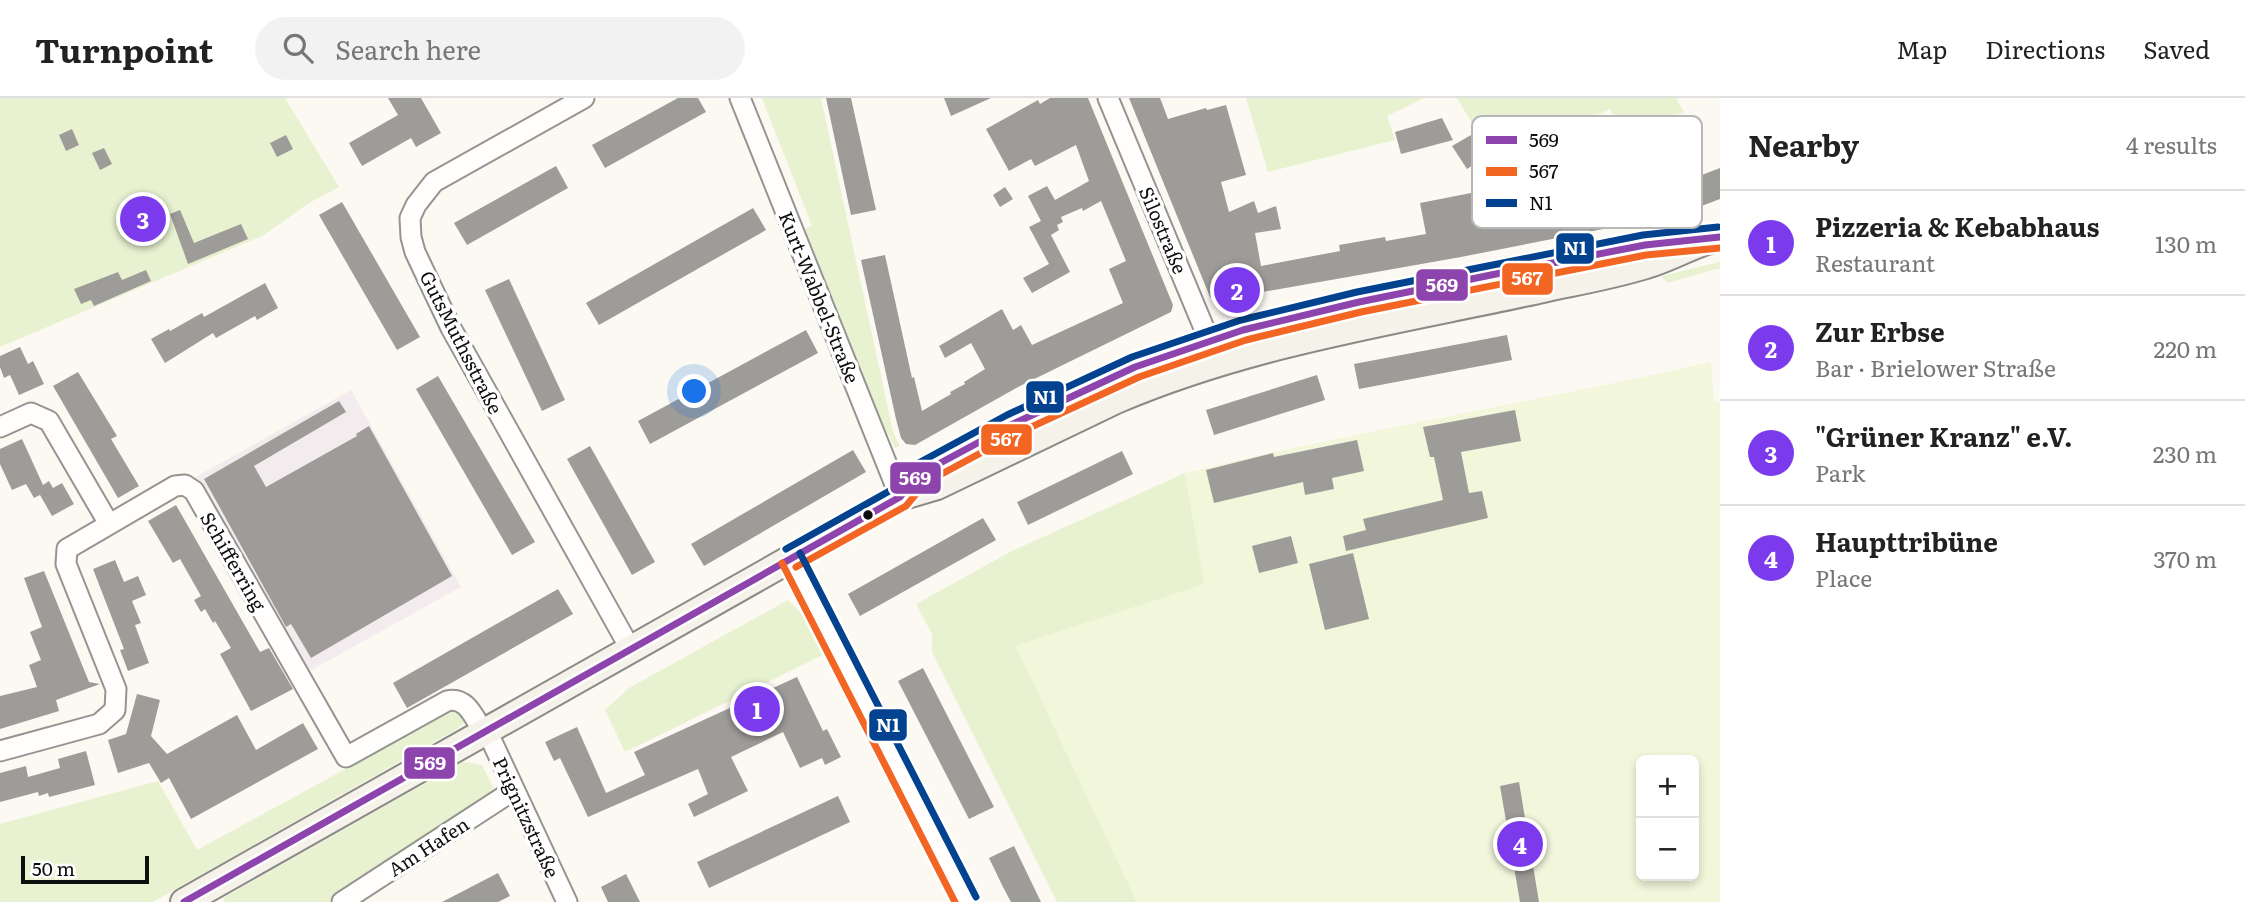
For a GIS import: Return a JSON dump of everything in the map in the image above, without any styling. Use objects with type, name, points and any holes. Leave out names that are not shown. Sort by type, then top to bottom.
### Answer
[{"type":"main road","points":[[184,902],[900,497],[918,475],[1011,425],[1135,367],[1214,352],[1243,330],[1372,300],[1645,245],[1712,239]]},
{"type":"street","name":"GutsMuthsstraße","points":[[584,98],[434,182],[416,205],[410,218],[411,237],[415,252],[455,335],[631,650]]},
{"type":"street","name":"Kurt-Wabbel-Straße","points":[[740,98],[900,497]]},
{"type":"street","name":"Silostraße","points":[[1108,98],[1214,352]]},
{"type":"street","points":[[0,428],[31,413],[49,421],[109,524]]},
{"type":"street","name":"Schifferring","points":[[0,751],[99,724],[115,710],[116,689],[66,564],[68,549],[175,486],[186,485],[194,491],[346,757],[447,701],[456,699],[463,701],[485,732]]},
{"type":"street","points":[[791,558],[967,902]]},
{"type":"street","name":"Prignitzstraße","points":[[485,732],[567,902]]},
{"type":"street","name":"Am Hafen","points":[[342,902],[514,790]]},
{"type":"shaded area","points":[[351,390],[461,587],[306,673],[194,478]]},
{"type":"green space","points":[[0,98],[285,98],[339,187],[309,203],[264,235],[0,347]]},
{"type":"green space","points":[[762,98],[821,98],[893,432],[900,446],[895,448],[877,412],[805,229],[812,226]]},
{"type":"green space","points":[[1246,98],[1424,98],[1387,116],[1395,140],[1268,172]]},
{"type":"green space","points":[[1457,98],[1676,98],[1684,112],[1674,116],[1614,116],[1610,109],[1595,116],[1472,116],[1472,123]]},
{"type":"green space","points":[[1720,262],[1720,269],[1667,283],[1662,276]]},
{"type":"green space","points":[[1711,362],[1714,402],[1720,402],[1720,902],[1137,902],[1016,646],[1204,584],[1185,473],[1316,443]]},
{"type":"green space","points":[[1185,473],[1205,584],[1016,646],[1137,902],[1057,902],[932,652],[932,634],[916,604],[1012,551]]},
{"type":"green space","points":[[788,600],[809,621],[825,654],[625,752],[605,710],[629,688]]},
{"type":"green space","points":[[454,710],[463,711],[466,721],[457,729],[153,902],[0,902],[0,824],[158,781],[197,850]]},
{"type":"green space","points":[[463,762],[482,765],[494,789],[328,902],[225,902],[223,898]]},
{"type":"building","points":[[388,98],[421,98],[441,133],[416,147],[411,138],[362,166],[349,143],[398,115]]},
{"type":"building","points":[[678,98],[698,98],[706,112],[605,168],[592,145]]},
{"type":"building","points":[[826,98],[851,98],[876,210],[851,215]]},
{"type":"building","points":[[944,98],[991,98],[951,116]]},
{"type":"building","points":[[1050,98],[1088,98],[1173,305],[1171,312],[1020,386],[915,445],[906,444],[901,438],[896,419],[861,260],[885,255],[912,378],[914,377],[922,411],[985,369],[971,343],[945,358],[939,346],[1002,309],[1013,330],[1021,325],[1032,345],[1123,303],[1109,269],[1126,261],[1101,201],[1083,211],[1082,208],[1061,217],[1063,222],[1057,225],[1059,230],[1051,235],[1070,272],[1032,293],[1023,278],[1049,264],[1029,227],[1041,221],[1028,196],[1047,186],[1055,200],[1089,181],[1076,145],[1035,166],[1031,159],[1009,171],[986,129],[1038,100],[1040,104]]},
{"type":"building","points":[[1129,98],[1160,98],[1168,119],[1226,105],[1246,175],[1221,182],[1229,212],[1254,201],[1258,213],[1276,206],[1281,229],[1255,233],[1261,266],[1340,251],[1339,245],[1385,237],[1386,241],[1426,234],[1420,203],[1471,193],[1472,228],[1608,228],[1217,300],[1210,297]]},
{"type":"building","points":[[1442,118],[1453,140],[1401,154],[1395,132]]},
{"type":"building","points":[[72,129],[79,145],[66,151],[59,135]]},
{"type":"building","points":[[286,135],[293,149],[277,157],[270,143]]},
{"type":"building","points":[[1471,135],[1472,166],[1467,169],[1452,146]]},
{"type":"building","points":[[104,148],[112,164],[100,170],[92,153]]},
{"type":"building","points":[[556,166],[568,188],[467,245],[454,223]]},
{"type":"building","points":[[1720,168],[1720,199],[1702,206],[1702,175]]},
{"type":"building","points":[[1005,187],[1013,199],[1000,207],[993,195]]},
{"type":"building","points":[[342,202],[420,337],[397,350],[319,215]]},
{"type":"building","points":[[753,208],[766,230],[599,325],[586,303]]},
{"type":"building","points":[[180,210],[194,243],[241,224],[248,239],[188,264],[170,214]]},
{"type":"building","points":[[146,270],[151,281],[94,306],[91,300],[81,304],[74,289],[118,272],[122,280]]},
{"type":"building","points":[[509,279],[565,400],[542,411],[485,290]]},
{"type":"building","points":[[265,283],[278,308],[257,320],[255,316],[216,338],[213,333],[165,363],[151,339],[202,313],[204,317]]},
{"type":"building","points":[[806,330],[818,353],[650,444],[638,421]]},
{"type":"building","points":[[1507,335],[1512,360],[1359,389],[1354,364]]},
{"type":"building","points":[[20,347],[28,364],[33,361],[44,384],[19,395],[10,375],[4,378],[0,356]]},
{"type":"building","points":[[78,372],[117,436],[111,439],[139,486],[118,498],[53,386]]},
{"type":"building","points":[[1317,375],[1325,400],[1214,435],[1206,410]]},
{"type":"building","points":[[438,376],[535,542],[512,555],[416,389]]},
{"type":"building","points":[[339,401],[346,412],[254,466],[266,487],[357,436],[356,434],[369,426],[452,576],[311,658],[291,624],[286,627],[204,479]]},
{"type":"building","points":[[1515,410],[1521,441],[1461,452],[1469,493],[1482,491],[1488,518],[1346,551],[1343,536],[1366,530],[1363,519],[1443,500],[1434,457],[1430,457],[1423,427]]},
{"type":"building","points":[[22,439],[43,485],[49,481],[53,488],[62,483],[74,504],[52,516],[40,495],[34,498],[26,484],[12,490],[0,464],[0,449]]},
{"type":"building","points":[[1357,440],[1364,471],[1332,478],[1334,489],[1305,495],[1303,482],[1214,503],[1206,470],[1273,453],[1274,457]]},
{"type":"building","points":[[590,446],[655,562],[632,575],[567,459]]},
{"type":"building","points":[[853,450],[866,472],[704,566],[691,544]]},
{"type":"building","points":[[1122,451],[1133,474],[1028,525],[1017,502]]},
{"type":"building","points":[[176,505],[260,652],[269,648],[293,689],[251,711],[220,654],[231,648],[215,621],[213,623],[205,609],[201,612],[194,600],[201,596],[180,559],[173,563],[148,521]]},
{"type":"building","points":[[983,518],[996,540],[860,616],[848,594]]},
{"type":"building","points":[[1291,536],[1298,563],[1259,573],[1252,546]]},
{"type":"building","points":[[1353,553],[1369,619],[1325,630],[1309,564]]},
{"type":"building","points":[[115,560],[124,582],[138,576],[146,595],[132,601],[141,623],[135,625],[149,663],[128,671],[120,650],[124,649],[93,569]]},
{"type":"building","points":[[44,571],[89,682],[100,684],[56,700],[59,711],[0,729],[0,696],[37,687],[29,665],[41,660],[30,632],[42,627],[24,578]]},
{"type":"building","points":[[558,589],[573,614],[407,708],[393,683]]},
{"type":"building","points":[[923,668],[994,807],[969,819],[898,681]]},
{"type":"building","points":[[797,677],[823,731],[827,729],[841,757],[825,765],[822,758],[800,768],[783,732],[731,757],[748,791],[694,817],[688,804],[708,794],[698,769],[588,817],[560,758],[554,761],[545,742],[577,727],[606,793],[645,775],[634,752]]},
{"type":"building","points":[[137,694],[160,700],[151,736],[167,754],[237,715],[256,750],[303,723],[318,749],[191,819],[169,778],[161,783],[149,763],[118,773],[108,740],[126,734]]},
{"type":"building","points":[[86,751],[95,785],[49,797],[48,793],[39,796],[38,792],[0,802],[0,773],[26,766],[28,777],[60,768],[58,759]]},
{"type":"building","points":[[1519,782],[1539,902],[1520,902],[1500,786]]},
{"type":"building","points":[[838,796],[850,822],[709,888],[697,862]]},
{"type":"building","points":[[1014,846],[1041,902],[1011,902],[989,858]]},
{"type":"building","points":[[498,873],[510,896],[498,902],[442,902]]},
{"type":"building","points":[[626,874],[640,902],[608,902],[601,887]]},
{"type":"transit line","name":"N1","points":[[786,549],[893,489],[913,466],[1007,415],[1132,357],[1241,320],[1357,292],[1643,235],[1718,227]]},
{"type":"transit line","name":"569","points":[[184,902],[900,497],[918,475],[1011,425],[1135,367],[1243,330],[1359,302],[1645,245],[1720,237]]},
{"type":"transit line","name":"567","points":[[796,567],[906,506],[925,483],[1016,434],[1139,377],[1246,340],[1361,312],[1646,255],[1720,248]]},
{"type":"transit line","name":"N1","points":[[800,553],[976,897]]},
{"type":"transit line","name":"567","points":[[782,563],[955,902]]},
{"type":"place","name":"\"Grüner Kranz\" e.V.","points":[[143,219]]},
{"type":"place","name":"Zur Erbse","points":[[1237,290]]},
{"type":"place","name":"Pizzeria & Kebabhaus","points":[[757,709]]},
{"type":"place","name":"Haupttribüne","points":[[1520,844]]}]
